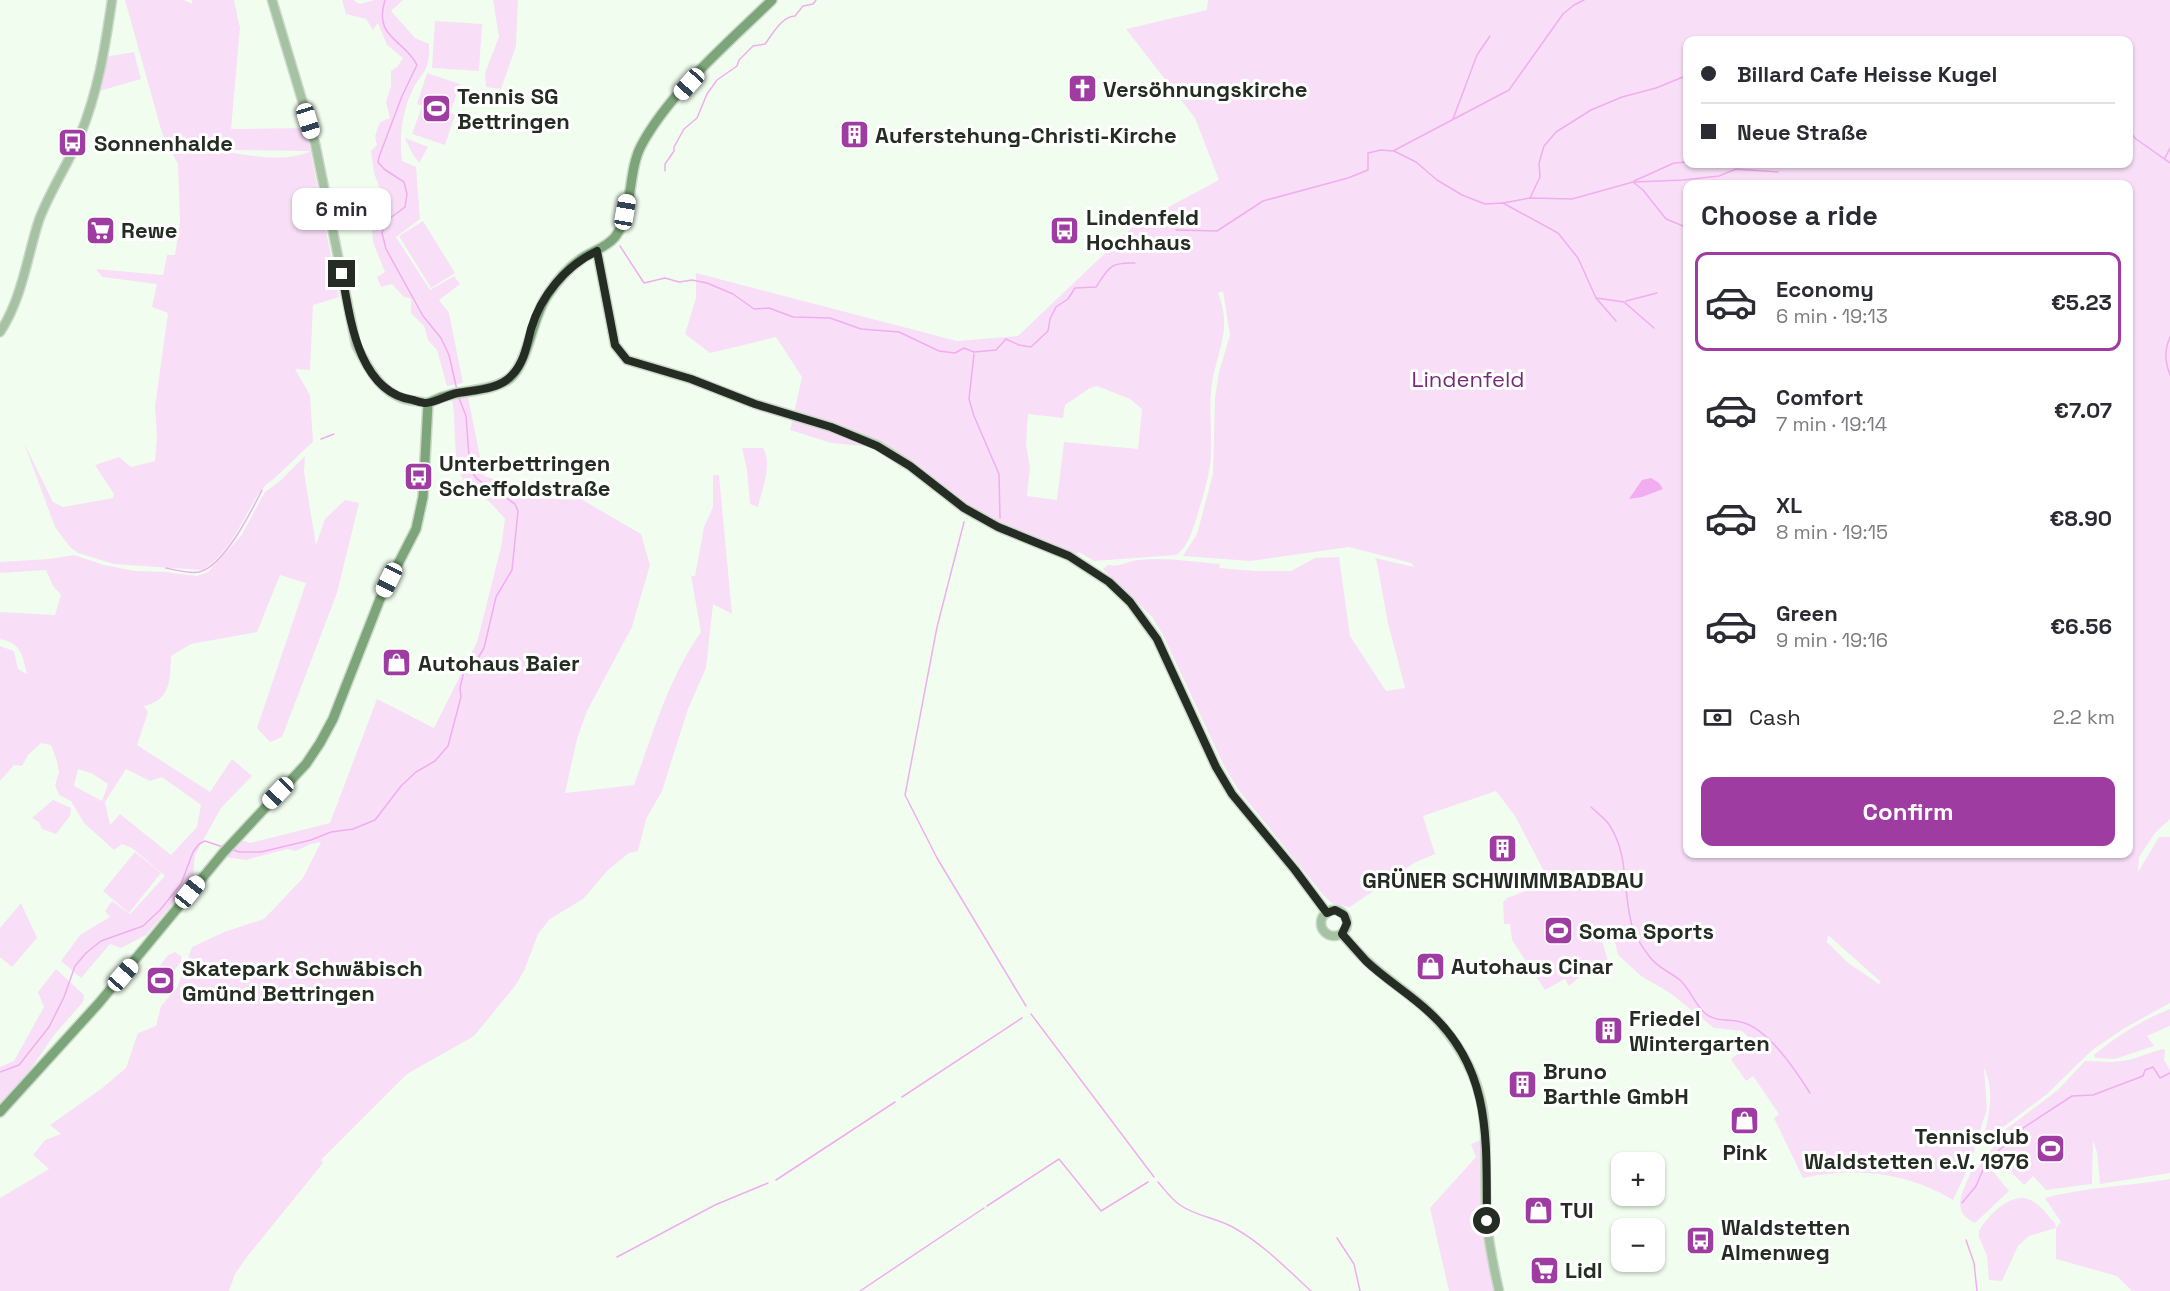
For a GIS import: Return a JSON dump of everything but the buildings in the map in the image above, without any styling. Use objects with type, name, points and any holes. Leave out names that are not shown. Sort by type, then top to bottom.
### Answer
[{"type":"main road","points":[[0,1112],[99,1003],[234,840],[306,764],[333,719],[380,600],[416,529],[423,497],[428,403],[451,394],[496,385],[512,376],[521,364],[536,316],[545,298],[560,278],[581,259],[607,245],[616,236],[621,225],[640,148],[653,126],[689,84],[772,0]]},
{"type":"street","points":[[0,332],[15,301],[47,202],[75,147],[93,101],[104,57],[112,0]]},
{"type":"street","points":[[272,0],[315,143],[356,345],[365,363],[390,393],[401,399],[428,403]]},
{"type":"street","points":[[597,251],[615,345],[627,360],[691,379],[755,404],[853,435],[894,456],[964,508],[998,527],[1081,562],[1109,582],[1130,602],[1157,639],[1216,767],[1232,794],[1295,870],[1327,913]]},
{"type":"street","points":[[1335,910],[1344,915],[1347,923],[1342,934],[1331,936],[1322,929],[1322,920],[1327,913],[1335,910]]},
{"type":"street","points":[[1342,934],[1367,961],[1432,1014],[1455,1042],[1470,1067],[1480,1095],[1487,1137],[1487,1221],[1498,1291]]},
{"type":"green space","points":[[125,0],[184,0],[192,4],[192,0],[234,0],[240,28],[231,129],[306,128],[339,297],[313,305],[310,370],[295,369],[310,395],[313,442],[261,490],[228,545],[212,563],[202,570],[114,564],[78,553],[70,547],[55,527],[24,443],[53,502],[63,507],[113,498],[114,494],[95,465],[119,457],[131,467],[155,461],[157,436],[155,407],[168,313],[152,307],[157,284],[102,277],[96,269],[163,275],[167,255],[175,255],[180,222],[178,164],[162,133]],"holes":[[[228,150],[309,151],[289,157],[227,152]]]},
{"type":"green space","points":[[342,0],[353,0],[360,4],[374,0],[403,0],[391,11],[415,38],[429,44],[427,66],[409,99],[401,134],[402,161],[416,167],[420,219],[396,237],[430,290],[454,276],[460,284],[439,300],[449,313],[463,383],[447,386],[437,350],[428,340],[424,326],[411,313],[411,299],[404,297],[392,284],[381,287],[377,277],[385,272],[373,242],[370,206],[383,197],[374,173],[371,151],[377,145],[375,136],[380,122],[390,118],[386,102],[391,86],[391,71],[403,58],[387,45],[378,23],[373,30],[366,19],[346,14]]},
{"type":"green space","points":[[493,0],[518,0],[516,46],[501,89],[486,87],[485,73],[499,37]]},
{"type":"green space","name":"Lindenfeld","points":[[1208,0],[2170,0],[2170,819],[2155,833],[2139,857],[2138,872],[2159,837],[2170,837],[2170,1003],[2123,1029],[2091,1051],[2046,1095],[1983,1142],[1990,1096],[1990,1086],[1984,1068],[1987,1109],[1969,1166],[1953,1200],[1917,1183],[1880,1174],[1842,1173],[1803,1178],[1774,1118],[1779,1114],[1753,1076],[1746,1081],[1731,1059],[1754,1042],[1742,1031],[1714,1028],[1670,993],[1641,976],[1618,955],[1612,929],[1600,933],[1608,961],[1590,968],[1569,986],[1565,979],[1545,990],[1512,940],[1510,924],[1504,924],[1503,902],[1507,898],[1551,881],[1515,816],[1496,791],[1423,816],[1435,854],[1414,863],[1350,907],[1333,904],[1324,896],[1240,792],[1225,768],[1163,635],[1152,617],[1103,569],[1108,565],[1159,559],[1220,564],[1219,568],[1291,571],[1315,558],[1339,557],[1350,636],[1386,691],[1405,688],[1388,623],[1375,558],[1414,567],[1411,563],[1349,547],[1251,561],[1183,556],[1197,534],[1213,474],[1215,398],[1219,372],[1230,335],[1223,291],[1218,293],[1224,320],[1224,332],[1211,392],[1210,466],[1191,535],[1176,555],[1094,561],[1079,552],[1075,555],[998,523],[963,503],[897,454],[794,413],[802,377],[776,337],[710,353],[685,334],[696,298],[696,273],[957,341],[1018,336],[1142,218],[1152,216],[1219,180],[1195,118],[1126,29],[1207,10]],"holes":[[[1097,386],[1130,399],[1142,409],[1138,449],[1064,442],[1057,500],[1027,496],[1030,468],[1026,444],[1028,414],[1063,418],[1065,405],[1090,388]],[[1828,935],[1881,982],[1879,984],[1847,962],[1827,942]]]},
{"type":"green space","points":[[435,21],[482,24],[479,71],[432,68]]},
{"type":"green space","points":[[134,52],[141,79],[96,92],[104,57]]},
{"type":"green space","name":"Tennis SG Bettringen","points":[[427,73],[460,84],[450,113],[455,115],[445,145],[412,134],[422,106],[417,104]]},
{"type":"green space","points":[[405,138],[428,147],[419,163],[412,153]]},
{"type":"green space","points":[[423,221],[455,273],[431,288],[399,236]]},
{"type":"green space","points":[[468,397],[484,476],[536,492],[542,499],[581,499],[641,534],[650,565],[632,627],[587,711],[577,739],[565,793],[634,785],[671,686],[701,632],[691,576],[695,576],[704,527],[713,507],[713,475],[719,475],[732,614],[713,604],[706,668],[688,709],[662,791],[646,819],[638,851],[629,853],[608,870],[583,899],[550,919],[538,934],[524,971],[515,986],[474,1036],[407,1074],[321,1160],[323,1163],[246,1258],[235,1274],[229,1291],[0,1291],[0,1198],[49,1169],[33,1155],[45,1140],[61,1134],[50,1125],[101,1089],[126,1068],[138,1033],[156,1026],[161,1006],[177,988],[192,947],[224,932],[264,919],[303,878],[321,842],[296,851],[287,849],[246,860],[225,857],[240,840],[250,843],[330,823],[377,699],[434,728],[477,642],[501,547],[505,519],[461,476],[456,455],[452,400]]},
{"type":"green space","points":[[793,418],[851,437],[873,447],[831,443],[790,430]]},
{"type":"green space","points":[[742,448],[763,448],[766,454],[766,477],[758,507],[750,504],[747,470]]},
{"type":"green space","points":[[305,456],[304,472],[316,545],[325,519],[345,500],[359,503],[337,593],[282,737],[270,742],[257,728],[306,583],[280,575],[257,632],[191,644],[171,656],[169,681],[164,694],[153,703],[144,706],[148,712],[137,745],[210,792],[232,759],[252,776],[221,808],[195,855],[193,875],[195,878],[146,935],[121,948],[110,944],[81,978],[61,961],[80,935],[110,917],[105,911],[112,901],[130,914],[165,876],[132,848],[122,844],[114,850],[84,823],[71,801],[59,795],[55,785],[59,772],[51,745],[41,743],[28,755],[22,766],[14,765],[0,781],[0,646],[14,651],[18,669],[27,674],[22,655],[17,647],[0,639],[0,612],[55,615],[61,595],[53,586],[46,570],[0,573],[0,562],[74,555],[104,565],[135,571],[197,576],[208,572],[241,536],[265,492],[280,481]],"holes":[[[78,769],[93,774],[108,784],[102,801],[74,786]],[[126,769],[150,781],[162,777],[201,805],[197,827],[171,855],[120,814],[110,825],[105,802]]]},
{"type":"green space","points":[[53,800],[71,808],[70,816],[56,834],[42,829],[39,822],[32,818]]},
{"type":"green space","points":[[135,852],[161,873],[129,913],[103,891]]},
{"type":"green space","points":[[21,903],[37,938],[12,967],[0,957],[0,928]]},
{"type":"green space","name":"Skatepark Schwäbisch Gmünd Bettringen","points":[[175,952],[181,956],[181,962],[159,989],[155,972],[168,955]]},
{"type":"green space","points":[[56,969],[84,995],[83,1002],[54,1035],[30,1070],[0,1103],[0,1067],[14,1061],[44,1007],[38,992]]},
{"type":"green space","points":[[2170,1009],[2170,1026],[2147,1036],[2154,1046],[2115,1059],[2095,1058],[2094,1055],[2121,1035]]},
{"type":"green space","points":[[2165,1050],[2164,1060],[2170,1070],[2170,1173],[2100,1184],[2097,1152],[2093,1141],[2092,1184],[2046,1190],[2033,1176],[2024,1185],[1998,1159],[1991,1169],[2009,1191],[1975,1223],[1967,1218],[1960,1205],[1963,1190],[1973,1167],[1978,1168],[1983,1158],[2001,1139],[1997,1136],[2058,1090],[2085,1061],[2129,1060]]},
{"type":"green space","points":[[1483,1139],[1495,1291],[1449,1291],[1430,1208],[1476,1157],[1471,1144]]},
{"type":"green space","points":[[2170,1179],[2170,1291],[2132,1291],[2117,1276],[2056,1259],[2056,1228],[2061,1222],[2045,1198],[2076,1191]]},
{"type":"green space","points":[[2018,1198],[2034,1202],[2055,1223],[2056,1228],[2029,1236],[2018,1246],[2002,1281],[1989,1280],[1987,1256],[1979,1237],[1979,1231],[2002,1205]]},
{"type":"shaded area","points":[[1651,478],[1663,489],[1629,499],[1642,480]]},
{"type":"waterway","points":[[385,0],[382,13],[386,30],[417,65],[402,96],[379,157],[378,162],[384,169],[404,182],[407,194],[405,207],[385,222],[382,233],[386,249],[423,316],[441,338],[449,355],[457,390]]},
{"type":"waterway","points":[[665,171],[665,164],[684,129],[697,118],[707,94],[717,80],[737,66],[739,60],[753,46],[765,44],[786,19],[795,16],[803,6],[813,4],[816,0]]},
{"type":"waterway","points":[[1176,230],[1217,231],[1263,201],[1348,178],[1368,170],[1368,153],[1381,150],[1393,151],[1509,90],[1563,14],[1584,0]]},
{"type":"waterway","points":[[1453,119],[1477,55],[1490,36]]},
{"type":"waterway","points":[[1530,198],[1540,177],[1539,163],[1544,146],[1556,132],[1591,110],[1683,77]]},
{"type":"waterway","points":[[2133,136],[2170,163]]},
{"type":"waterway","points":[[2165,158],[2170,148]]},
{"type":"waterway","points":[[1394,151],[1416,162],[1437,180],[1462,195],[1485,204],[1503,203],[1558,233],[1578,258],[1596,298],[1616,321]]},
{"type":"waterway","points":[[1634,181],[1674,163],[1683,162]]},
{"type":"waterway","points":[[1634,182],[1719,176],[1736,169],[1778,172]]},
{"type":"waterway","points":[[1503,203],[1530,198],[1572,199],[1633,182],[1643,190],[1666,219],[1683,226]]},
{"type":"waterway","points":[[620,246],[644,283],[665,278],[679,282],[692,280],[707,283],[733,294],[754,309],[769,308],[793,317],[830,318],[861,329],[899,332],[939,351],[955,353],[964,348],[974,352],[996,350],[1006,339],[1031,347],[1048,331],[1050,319],[1056,307],[1068,299],[1075,288],[1096,287],[1111,267],[1135,263]]},
{"type":"waterway","points":[[1626,301],[1657,293]]},
{"type":"waterway","points":[[1596,298],[1624,302],[1654,328]]},
{"type":"waterway","points":[[2170,337],[2166,356],[2170,375]]},
{"type":"waterway","points":[[974,354],[969,399],[999,474],[1000,518]]},
{"type":"waterway","points":[[231,849],[239,852],[261,852],[311,840],[331,832],[353,829],[375,820],[401,786],[416,772],[435,761],[448,746],[461,697],[460,688],[464,671],[478,658],[484,648],[496,597],[512,570],[518,511],[515,504],[477,479],[470,469],[466,416],[459,398]]},
{"type":"waterway","points":[[321,439],[334,434]]},
{"type":"waterway","points":[[166,568],[182,572],[199,572],[218,560],[236,537],[262,490]]},
{"type":"waterway","points":[[964,522],[937,627],[905,795],[937,858],[1026,1006]]},
{"type":"waterway","points":[[1591,807],[1604,818],[1616,838],[1623,863],[1633,929],[1649,956],[1656,964],[1681,981],[1710,1017],[1741,1022],[1751,1026],[1771,1041],[1810,1093]]},
{"type":"waterway","points":[[0,1072],[19,1065],[49,1027],[64,997],[75,966],[86,953],[101,941],[143,926],[160,910],[181,884],[193,852],[199,844],[205,841],[223,847]]},
{"type":"waterway","points":[[1031,1014],[1154,1177]]},
{"type":"waterway","points":[[902,1097],[1022,1018]]},
{"type":"waterway","points":[[1962,1203],[1976,1186],[1986,1163],[2020,1130],[2072,1096],[2093,1095],[2143,1076],[2145,1070],[2153,1067],[2160,1078],[2170,1073]]},
{"type":"waterway","points":[[776,1180],[895,1102]]},
{"type":"waterway","points":[[987,1206],[1059,1159],[1101,1211],[1148,1182]]},
{"type":"waterway","points":[[1158,1182],[1180,1205],[1229,1225],[1256,1242],[1311,1291]]},
{"type":"waterway","points":[[617,1257],[715,1205],[768,1183]]},
{"type":"waterway","points":[[860,1291],[984,1208]]},
{"type":"waterway","points":[[1337,1238],[1354,1264],[1360,1291]]},
{"type":"waterway","points":[[1966,1240],[1974,1263],[1977,1291]]},
{"type":"place","name":"Versöhnungskirche","points":[[1082,89]]},
{"type":"place","name":"Tennis SG Bettringen","points":[[436,109]]},
{"type":"place","name":"Auferstehung-Christi-Kirche","points":[[854,135]]},
{"type":"place","name":"Sonnenhalde","points":[[73,143]]},
{"type":"place","name":"Rewe","points":[[100,230]]},
{"type":"place","name":"Lindenfeld Hochhaus","points":[[1065,230]]},
{"type":"place","name":"Unterbettringen Scheffoldstraße","points":[[418,476]]},
{"type":"place","name":"Autohaus Baier","points":[[397,663]]},
{"type":"place","name":"GRÜNER SCHWIMMBADBAU","points":[[1503,848]]},
{"type":"place","name":"Soma Sports","points":[[1558,931]]},
{"type":"place","name":"Autohaus Cinar","points":[[1430,966]]},
{"type":"place","name":"Skatepark Schwäbisch Gmünd Bettringen","points":[[161,981]]},
{"type":"place","name":"Friedel Wintergarten","points":[[1608,1031]]},
{"type":"place","name":"Bruno Barthle GmbH","points":[[1522,1084]]},
{"type":"place","name":"Pink","points":[[1745,1120]]},
{"type":"place","name":"Tennisclub Waldstetten e.V. 1976","points":[[2050,1149]]},
{"type":"place","name":"TUI","points":[[1539,1210]]},
{"type":"place","name":"Waldstetten Almenweg","points":[[1700,1240]]},
{"type":"place","name":"Lidl","points":[[1544,1270]]},
{"type":"route","points":[[342,274],[356,345],[365,363],[390,393],[401,399],[428,403],[451,394],[487,388],[512,376],[521,364],[536,316],[545,298],[564,274],[581,259],[597,251],[615,345],[627,360],[691,379],[755,404],[831,427],[877,446],[910,466],[964,508],[998,527],[1069,556],[1109,582],[1130,602],[1157,639],[1216,767],[1244,810],[1295,870],[1327,913],[1335,910],[1344,915],[1347,923],[1342,934],[1354,948],[1432,1014],[1461,1051],[1476,1082],[1484,1115],[1487,1137],[1487,1221]]}]
